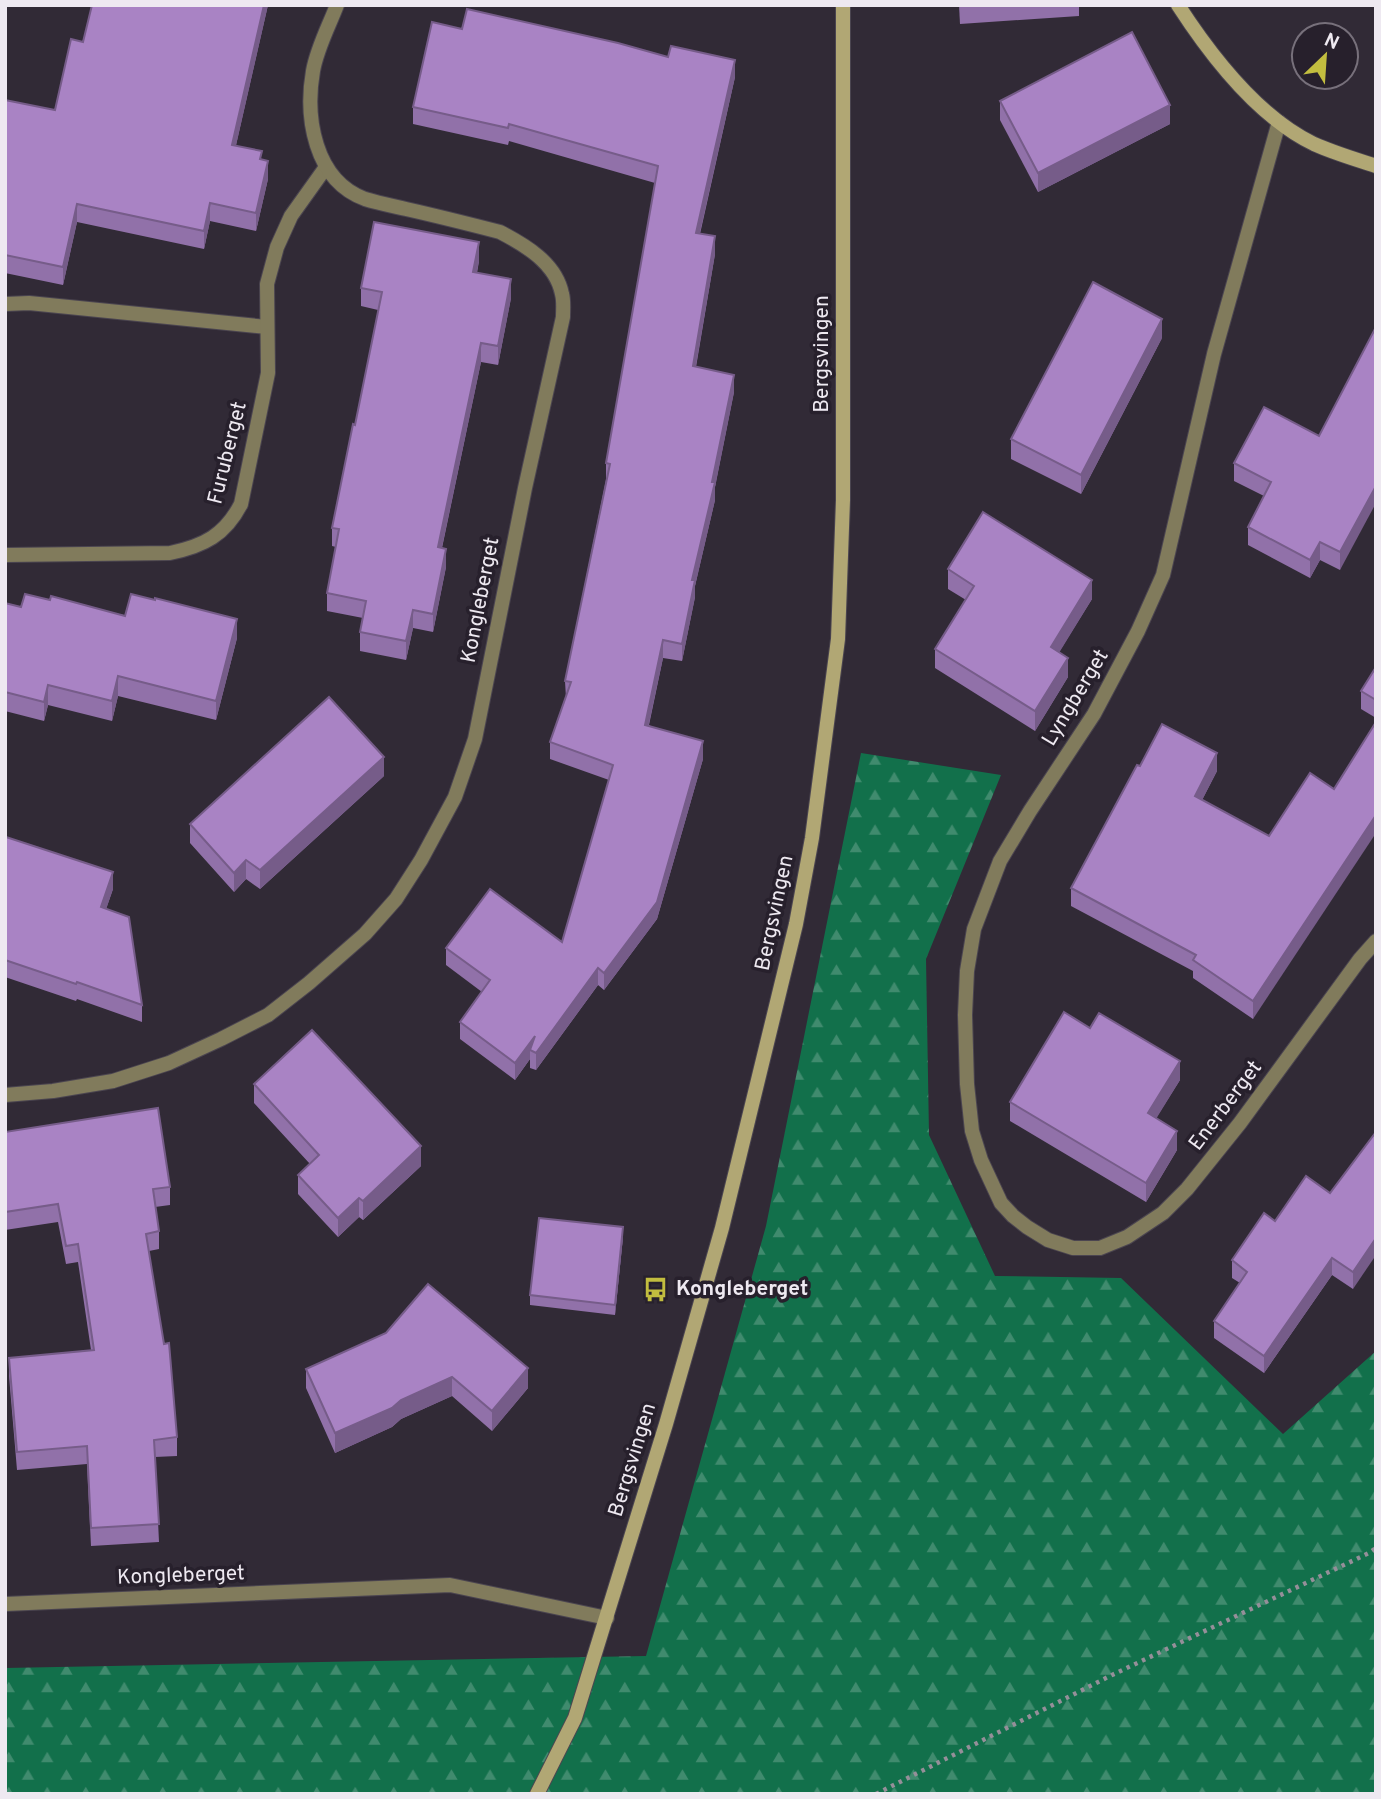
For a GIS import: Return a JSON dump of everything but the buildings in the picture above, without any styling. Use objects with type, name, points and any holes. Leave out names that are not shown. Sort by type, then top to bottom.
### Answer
[{"type":"street","name":"Kongleberget","points":[[5,1095],[53,1091],[113,1081],[169,1063],[268,1015],[365,934],[396,899],[456,797],[475,739],[525,488],[563,317],[562,293],[554,272],[520,242],[500,232],[363,198],[342,185],[326,167],[317,145],[311,118],[313,70],[337,5]]},
{"type":"street","name":"Bergsvingen","points":[[537,1794],[575,1718],[666,1424],[722,1228],[796,924],[812,838],[838,639],[842,554],[843,5]]},
{"type":"street","points":[[1178,5],[1206,46],[1240,86],[1279,122],[1313,143],[1376,166]]},
{"type":"street","name":"Lyngberget","points":[[1073,1248],[1048,1240],[1013,1216],[1001,1203],[981,1160],[972,1131],[967,1084],[966,993],[974,929],[1000,861],[1094,714],[1138,631],[1163,575],[1214,354],[1279,122]]},
{"type":"street","name":"Furuberget","points":[[5,555],[170,553],[191,549],[232,522],[241,504],[268,373],[267,284],[277,247],[291,216],[326,167]]},
{"type":"street","points":[[5,304],[29,303],[267,327]]},
{"type":"street","name":"Enerberget","points":[[1073,1248],[1100,1248],[1127,1237],[1163,1213],[1188,1189],[1241,1123],[1360,959],[1376,941]]},
{"type":"street","name":"Kongleberget","points":[[5,1604],[450,1585],[607,1618]]},
{"type":"path","points":[[876,1794],[1112,1675],[1376,1548]]},
{"type":"green space","points":[[861,753],[1001,775],[926,959],[929,1135],[995,1276],[1121,1278],[1283,1434],[1376,1351],[1376,1794],[5,1794],[5,1668],[646,1656],[766,1226]]},
{"type":"place","name":"Kongleberget","points":[[656,1289]]}]
